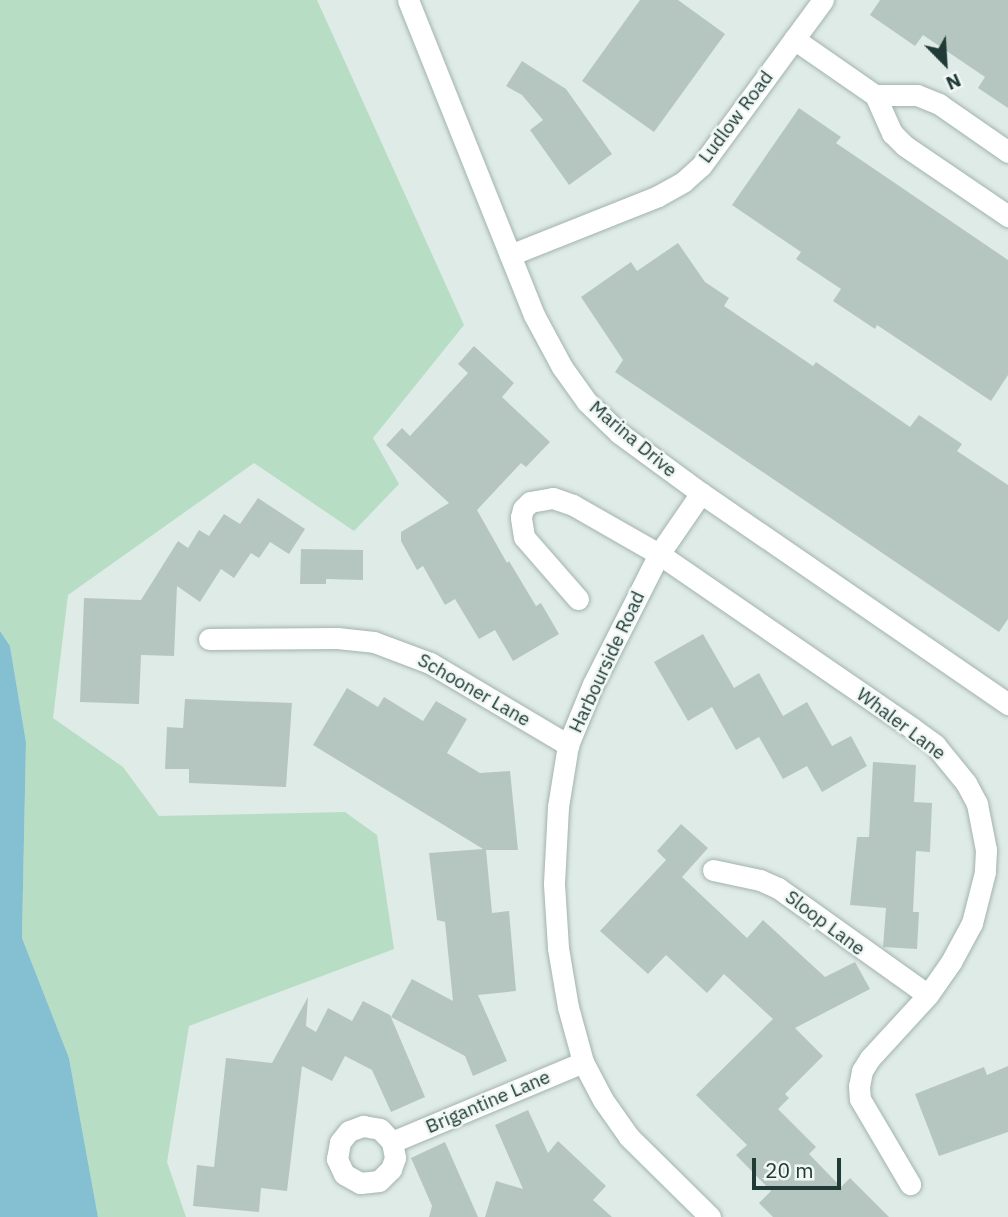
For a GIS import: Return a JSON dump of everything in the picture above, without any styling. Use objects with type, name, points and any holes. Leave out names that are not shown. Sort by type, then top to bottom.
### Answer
[{"type":"street","name":"Marina Drive","points":[[408,0],[540,326],[562,367],[587,401],[619,433],[701,493],[1008,704]]},
{"type":"street","name":"Ludlow Road","points":[[510,255],[658,196],[683,182],[701,166],[823,0]]},
{"type":"street","points":[[794,39],[875,95],[892,133],[905,146],[1008,216]]},
{"type":"street","points":[[875,95],[917,94],[939,104],[1008,152]]},
{"type":"street","name":"Harbourside Road","points":[[701,493],[659,554],[593,684],[568,744],[558,807],[554,884],[558,948],[568,1007],[583,1062],[603,1100],[629,1137],[710,1217]]},
{"type":"street","name":"Whaler Lane","points":[[578,599],[524,537],[521,517],[523,509],[530,502],[553,498],[573,505],[659,554],[912,727],[935,745],[966,783],[984,827],[985,872],[972,923],[951,962],[928,995],[870,1058],[862,1071],[859,1086],[860,1100],[910,1185]]},
{"type":"street","name":"Schooner Lane","points":[[209,639],[337,638],[374,642],[430,663],[568,744]]},
{"type":"street","name":"Sloop Lane","points":[[713,870],[760,880],[778,888],[928,995]]},
{"type":"street","name":"Brigantine Lane","points":[[392,1142],[583,1062]]},
{"type":"green space","points":[[0,0],[317,0],[464,325],[373,438],[399,484],[354,531],[254,463],[68,595],[53,718],[123,767],[159,816],[345,812],[377,835],[394,949],[189,1026],[167,1162],[186,1217],[98,1217],[69,1058],[22,938],[26,742],[10,646],[0,631]]},
{"type":"water","points":[[0,631],[10,646],[26,742],[22,938],[69,1058],[98,1217],[0,1217]]},
{"type":"building","points":[[640,0],[678,0],[725,34],[654,132],[582,81]]},
{"type":"building","points":[[880,0],[1008,0],[1008,108],[978,88],[985,77],[923,35],[915,46],[870,15]]},
{"type":"building","points":[[522,61],[566,89],[612,154],[569,185],[530,130],[543,120],[522,95],[506,86]]},
{"type":"building","points":[[799,108],[841,137],[836,143],[1008,260],[1008,375],[991,401],[877,325],[875,329],[833,301],[841,289],[796,259],[801,252],[732,205]]},
{"type":"building","points":[[678,243],[705,282],[729,298],[724,306],[813,366],[816,362],[910,427],[919,415],[962,444],[957,451],[1008,485],[1008,619],[999,632],[615,372],[623,360],[581,297],[631,262],[637,271]]},
{"type":"building","points":[[474,346],[514,383],[502,397],[550,442],[526,467],[521,463],[477,510],[507,563],[509,561],[536,606],[541,603],[559,634],[513,661],[495,630],[479,639],[455,599],[445,605],[423,566],[417,570],[401,541],[401,532],[449,503],[386,445],[402,428],[410,436],[468,373],[458,364]]},
{"type":"building","points":[[258,498],[305,529],[289,554],[270,542],[259,558],[251,553],[234,578],[221,569],[200,602],[177,586],[174,656],[141,655],[139,704],[80,702],[84,598],[141,600],[178,541],[188,548],[199,530],[209,536],[224,514],[240,524]]},
{"type":"building","points":[[301,549],[363,550],[363,580],[326,579],[326,584],[300,584]]},
{"type":"building","points":[[703,634],[734,688],[759,673],[783,716],[807,702],[832,746],[851,736],[867,766],[822,792],[807,766],[783,779],[759,737],[736,750],[712,707],[688,721],[654,662]]},
{"type":"building","points":[[347,688],[378,707],[384,697],[423,721],[436,701],[467,719],[447,753],[480,773],[510,771],[518,850],[486,850],[492,913],[509,911],[516,991],[478,995],[507,1061],[473,1076],[465,1056],[391,1017],[412,979],[453,1001],[445,922],[437,920],[429,853],[483,849],[313,745]]},
{"type":"building","points":[[185,699],[292,703],[286,787],[189,783],[189,769],[165,769],[167,727],[183,728]]},
{"type":"building","points":[[873,762],[916,765],[914,802],[932,803],[930,852],[916,851],[913,912],[919,912],[917,949],[883,947],[886,908],[850,905],[857,837],[869,837]]},
{"type":"building","points":[[681,824],[708,848],[682,877],[747,938],[763,920],[825,977],[855,962],[870,989],[795,1028],[823,1056],[785,1094],[789,1098],[778,1109],[816,1147],[809,1154],[841,1187],[850,1178],[889,1217],[773,1217],[759,1203],[771,1191],[736,1155],[747,1145],[696,1095],[773,1019],[724,974],[707,993],[666,955],[648,974],[600,931],[666,860],[657,851]]},
{"type":"building","points":[[308,997],[306,1026],[316,1032],[328,1008],[352,1021],[363,1001],[390,1015],[425,1097],[391,1112],[372,1070],[345,1056],[332,1081],[302,1066],[287,1191],[261,1188],[259,1212],[193,1206],[197,1165],[214,1167],[226,1058],[272,1063]]},
{"type":"building","points":[[1008,1066],[1008,1132],[939,1156],[915,1094],[984,1067],[987,1075]]},
{"type":"building","points":[[528,1110],[548,1153],[558,1141],[606,1186],[593,1200],[612,1217],[485,1217],[496,1181],[523,1189],[495,1125]]},
{"type":"building","points":[[445,1142],[478,1217],[429,1217],[432,1206],[411,1158]]}]
